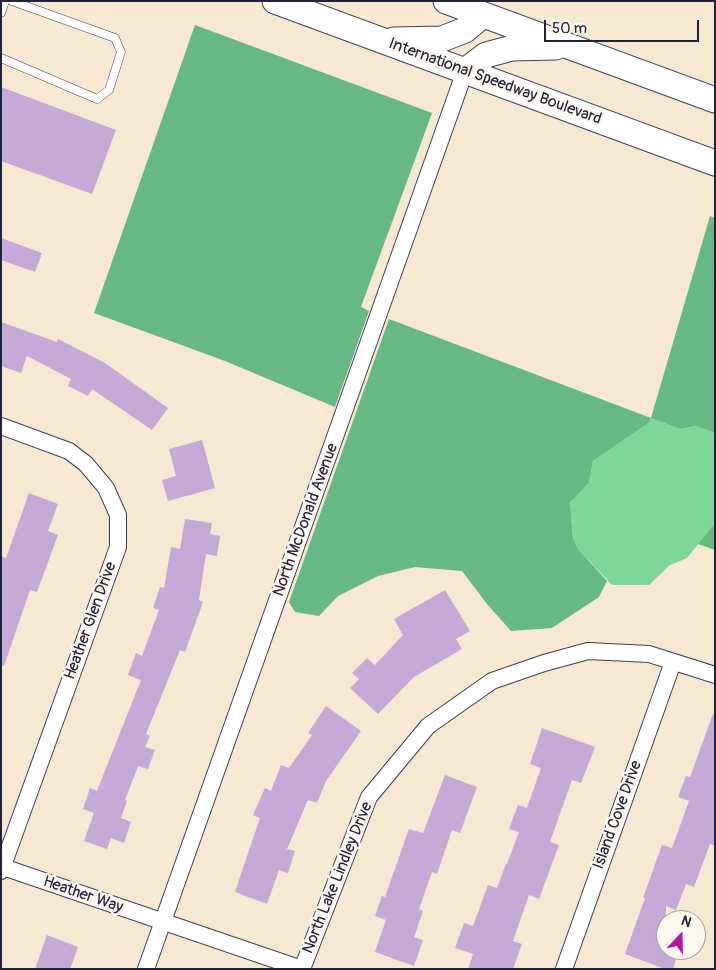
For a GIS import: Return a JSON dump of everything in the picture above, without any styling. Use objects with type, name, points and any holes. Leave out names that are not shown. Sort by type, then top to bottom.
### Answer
[{"type":"main road","name":"International Speedway Boulevard","points":[[275,1],[715,163]]},
{"type":"main road","points":[[446,1],[486,8],[568,46],[715,100]]},
{"type":"main road","points":[[382,41],[442,39],[465,30],[486,8]]},
{"type":"main road","points":[[465,71],[486,55],[512,48],[568,46]]},
{"type":"street","name":"North McDonald Avenue","points":[[146,969],[465,71]]},
{"type":"street","name":"Heather Glen Drive","points":[[1,426],[69,451],[86,464],[106,488],[118,515],[118,547],[2,869]]},
{"type":"street","name":"North Lake Lindley Drive","points":[[302,969],[369,797],[428,726],[492,681],[544,663],[588,651],[650,654],[715,675]]},
{"type":"street","name":"Island Cove Drive","points":[[564,969],[673,662]]},
{"type":"street","name":"Heather Way","points":[[2,869],[302,969]]},
{"type":"lane","points":[[1,13],[5,1]]},
{"type":"lane","points":[[1,58],[97,99],[109,90],[121,52],[115,38],[12,1]]},
{"type":"green space","points":[[195,25],[432,113],[361,307],[369,311],[335,407],[225,361],[94,313]]},
{"type":"green space","points":[[710,216],[715,218],[715,433],[695,426],[680,429],[651,418]]},
{"type":"green space","points":[[389,319],[651,418],[650,422],[593,461],[589,483],[570,502],[573,538],[578,549],[607,581],[599,597],[552,628],[511,631],[487,604],[462,571],[415,567],[378,576],[338,596],[319,616],[295,612],[289,602]]},
{"type":"green space","points":[[651,418],[680,429],[695,426],[715,433],[715,523],[687,558],[670,565],[649,585],[612,585],[578,549],[573,538],[570,501],[589,483],[593,461],[650,422]]},
{"type":"green space","points":[[715,523],[715,550],[698,544]]},
{"type":"building","points":[[1,87],[116,130],[92,194],[1,161]]},
{"type":"building","points":[[1,238],[42,253],[35,272],[1,260]]},
{"type":"building","points":[[1,322],[57,342],[58,339],[105,363],[168,408],[152,430],[92,389],[88,396],[68,386],[71,379],[27,356],[21,373],[1,366]]},
{"type":"building","points":[[202,440],[215,488],[168,501],[162,480],[176,476],[169,449]]},
{"type":"building","points":[[29,493],[58,504],[48,531],[58,535],[37,592],[30,590],[4,666],[1,665],[1,556],[6,558]]},
{"type":"building","points":[[185,519],[212,523],[210,534],[220,536],[217,556],[206,554],[199,600],[203,602],[185,652],[180,650],[146,734],[150,736],[145,747],[155,750],[148,769],[138,766],[125,800],[127,801],[121,818],[131,822],[124,843],[111,838],[107,849],[84,841],[94,813],[83,809],[90,788],[97,791],[141,680],[128,675],[136,653],[142,656],[159,610],[153,608],[160,587],[164,588],[171,547],[180,549]]},
{"type":"building","points":[[445,590],[470,631],[456,639],[462,649],[414,677],[378,714],[350,688],[359,679],[352,673],[367,658],[375,665],[403,635],[394,619]]},
{"type":"building","points":[[326,706],[361,731],[326,781],[317,803],[308,800],[287,849],[295,851],[288,873],[279,870],[267,904],[235,892],[260,818],[253,815],[265,788],[271,791],[281,765],[289,768],[312,735],[308,733]]},
{"type":"building","points":[[713,714],[715,714],[715,846],[710,844],[694,887],[686,884],[676,910],[666,906],[666,910],[656,910],[656,960],[676,960],[673,969],[665,969],[625,954],[662,845],[672,848],[689,801],[678,797],[686,776],[690,777]]},
{"type":"building","points":[[542,728],[595,747],[581,783],[572,780],[550,842],[559,845],[539,899],[529,895],[513,941],[522,944],[513,969],[468,969],[473,954],[455,948],[464,923],[473,926],[488,885],[497,888],[507,864],[519,832],[509,829],[518,805],[527,808],[541,768],[530,764]]},
{"type":"building","points":[[445,775],[477,787],[460,833],[452,830],[437,874],[432,872],[419,909],[423,911],[414,937],[423,940],[414,966],[375,952],[386,920],[375,916],[382,896],[385,897],[409,829],[423,833]]},
{"type":"building","points":[[47,935],[78,947],[70,969],[35,969]]}]
